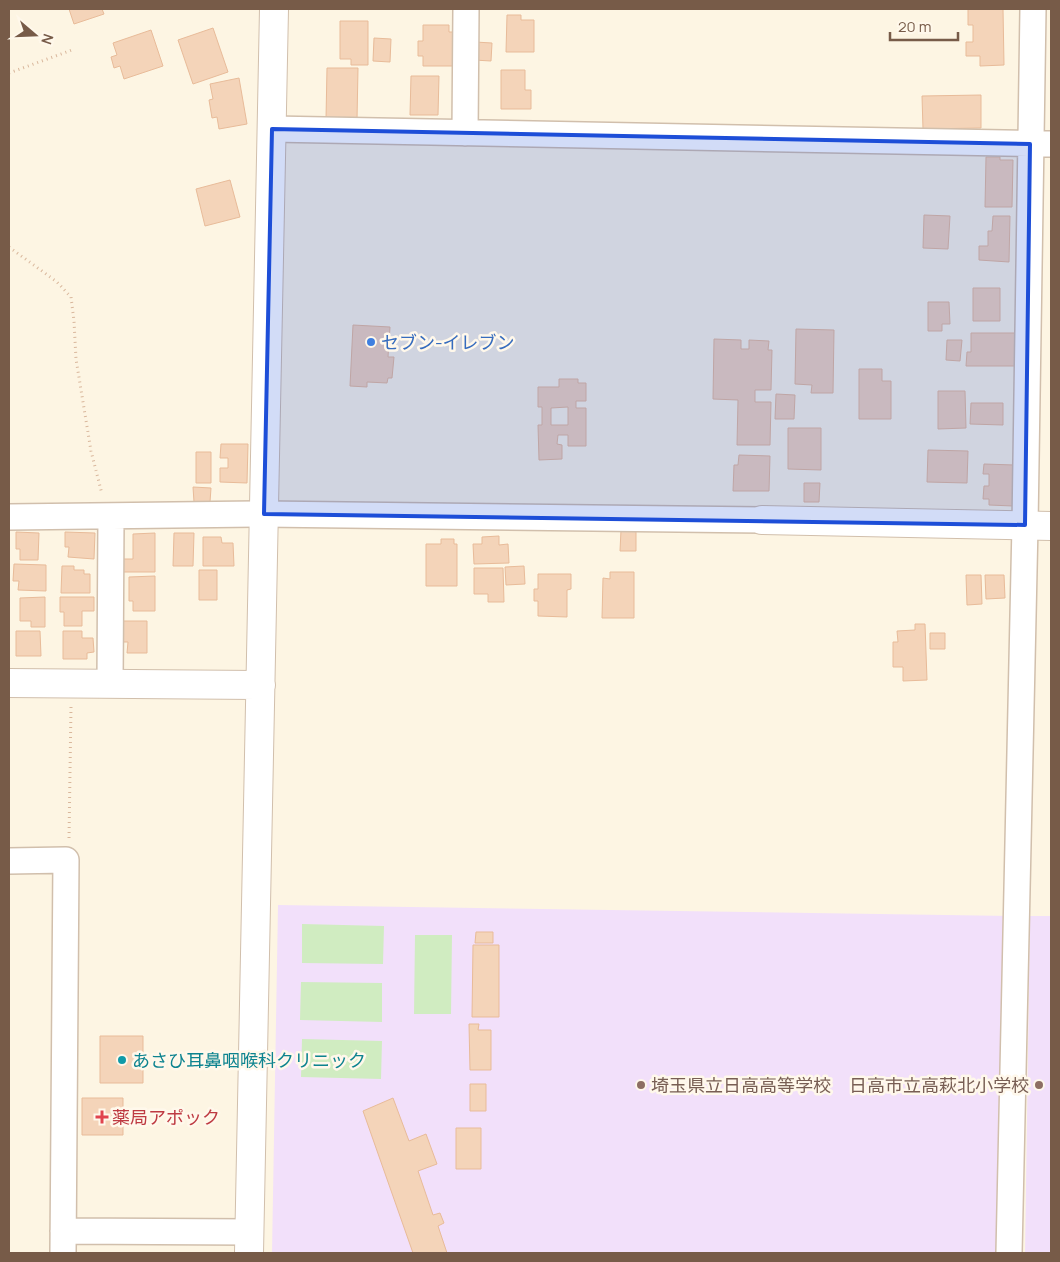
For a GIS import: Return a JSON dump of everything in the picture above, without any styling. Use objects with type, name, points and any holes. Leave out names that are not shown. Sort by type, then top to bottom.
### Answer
[{"type":"street","points":[[9,861],[66,860],[63,1242],[250,1243],[274,9]]},
{"type":"street","points":[[465,133],[466,9]]},
{"type":"street","points":[[1009,1253],[1038,525],[1041,144],[1033,9]]},
{"type":"street","points":[[272,129],[1041,144]]},
{"type":"street","points":[[9,516],[111,517],[264,514],[1038,525]]},
{"type":"street","points":[[110,683],[111,517]]},
{"type":"street","points":[[9,683],[261,685]]},
{"type":"path","points":[[9,73],[72,50]]},
{"type":"path","points":[[9,247],[57,282],[71,298],[76,359],[91,451],[101,491],[111,517]]},
{"type":"path","points":[[66,860],[69,843],[71,683]]},
{"type":"highlighted area","points":[[272,129],[1030,144],[1025,525],[264,514]]},
{"type":"shaded area","name":"埼玉県立日高高等学校","points":[[278,905],[1012,916],[1003,1253],[272,1253]]},
{"type":"shaded area","name":"日高市立高萩北小学校","points":[[1030,916],[1051,916],[1051,1253],[1025,1253]]},
{"type":"green space","points":[[302,924],[384,926],[383,964],[302,963]]},
{"type":"green space","points":[[415,935],[452,935],[451,1014],[414,1014]]},
{"type":"green space","points":[[301,982],[382,983],[382,1022],[300,1020]]},
{"type":"green space","points":[[302,1039],[382,1041],[381,1079],[301,1077]]},
{"type":"building","points":[[69,9],[102,9],[104,14],[74,24]]},
{"type":"building","points":[[968,9],[1003,9],[1004,65],[980,66],[980,56],[966,56],[966,42],[973,42],[973,25],[968,25]]},
{"type":"building","points":[[507,15],[521,15],[521,20],[534,20],[534,52],[506,52]]},
{"type":"building","points":[[340,21],[368,21],[368,65],[351,65],[351,59],[340,59]]},
{"type":"building","points":[[423,25],[449,25],[449,32],[455,32],[454,66],[423,66],[423,56],[418,56],[418,41],[423,41]]},
{"type":"building","points":[[213,28],[228,72],[193,84],[178,40]]},
{"type":"building","points":[[151,30],[163,66],[124,79],[120,66],[114,68],[111,57],[117,55],[113,43]]},
{"type":"building","points":[[374,38],[391,39],[390,62],[373,61]]},
{"type":"building","points":[[475,42],[492,43],[491,61],[474,60]]},
{"type":"building","points":[[327,68],[358,68],[357,120],[326,119]]},
{"type":"building","points":[[501,70],[525,70],[525,90],[531,90],[531,109],[501,109]]},
{"type":"building","points":[[411,76],[439,76],[438,115],[410,115]]},
{"type":"building","points":[[239,78],[247,124],[219,129],[217,117],[212,118],[209,100],[213,99],[210,84]]},
{"type":"building","points":[[981,95],[981,128],[923,129],[922,96]]},
{"type":"building","points":[[986,157],[1000,157],[1000,160],[1013,160],[1012,207],[985,207]]},
{"type":"building","points":[[230,180],[240,217],[205,226],[196,189]]},
{"type":"building","points":[[924,215],[950,216],[948,249],[923,248]]},
{"type":"building","points":[[993,216],[1010,216],[1009,262],[979,260],[979,246],[988,246],[988,231],[992,231]]},
{"type":"building","points":[[973,288],[1000,288],[1000,321],[973,321]]},
{"type":"building","points":[[928,302],[949,302],[950,324],[942,324],[942,331],[928,331]]},
{"type":"building","name":"セブン-イレブン","points":[[353,325],[390,327],[388,357],[394,357],[392,378],[388,378],[387,383],[367,382],[367,387],[350,386]]},
{"type":"building","points":[[796,329],[834,330],[833,393],[811,393],[812,385],[795,384]]},
{"type":"building","points":[[971,333],[1019,333],[1018,366],[966,366],[967,352],[971,352]]},
{"type":"building","points":[[714,339],[741,340],[741,349],[749,349],[749,340],[769,341],[768,350],[772,350],[771,390],[755,390],[755,402],[771,402],[770,445],[737,445],[738,400],[713,399]]},
{"type":"building","points":[[947,340],[962,340],[960,361],[946,360]]},
{"type":"building","points":[[859,369],[882,369],[882,381],[891,381],[891,419],[859,419]]},
{"type":"building","points":[[559,379],[578,379],[578,383],[586,383],[586,401],[576,401],[576,408],[586,408],[586,446],[568,446],[568,435],[558,435],[557,444],[562,445],[562,459],[539,460],[538,425],[542,425],[542,407],[538,407],[538,387],[559,387]],"holes":[[[568,407],[568,425],[551,425],[551,408]]]},
{"type":"building","points":[[938,391],[965,391],[966,428],[938,429]]},
{"type":"building","points":[[776,394],[795,395],[794,419],[775,419]]},
{"type":"building","points":[[971,403],[1003,403],[1003,425],[970,424]]},
{"type":"building","points":[[788,428],[821,428],[821,470],[788,469]]},
{"type":"building","points":[[221,444],[248,444],[247,483],[220,482],[220,468],[228,468],[228,458],[220,458]]},
{"type":"building","points":[[928,450],[968,451],[967,483],[927,482]]},
{"type":"building","points":[[196,452],[211,452],[211,483],[196,483]]},
{"type":"building","points":[[739,455],[770,456],[769,491],[733,491],[734,465],[738,465]]},
{"type":"building","points":[[984,464],[1014,465],[1013,506],[989,505],[989,499],[983,499],[984,486],[989,486],[989,474],[983,474]]},
{"type":"building","points":[[804,483],[820,483],[819,502],[804,502]]},
{"type":"building","points":[[193,487],[211,488],[210,502],[194,502]]},
{"type":"building","points":[[621,530],[636,530],[636,551],[620,551]]},
{"type":"building","points":[[16,532],[39,533],[38,560],[20,560],[20,549],[16,549]]},
{"type":"building","points":[[65,532],[95,533],[94,559],[68,557],[69,547],[65,547]]},
{"type":"building","points":[[155,533],[155,572],[119,572],[119,559],[133,559],[133,534]]},
{"type":"building","points":[[174,533],[194,533],[193,566],[173,566]]},
{"type":"building","points":[[499,536],[499,545],[508,544],[509,563],[474,564],[473,544],[482,544],[482,537]]},
{"type":"building","points":[[203,537],[221,537],[222,543],[233,543],[234,566],[203,566]]},
{"type":"building","points":[[441,539],[454,539],[454,544],[457,544],[457,586],[426,586],[426,544],[441,544]]},
{"type":"building","points":[[14,564],[46,565],[46,591],[18,590],[19,581],[13,581]]},
{"type":"building","points":[[62,566],[74,566],[74,570],[84,570],[84,574],[90,574],[90,593],[61,593]]},
{"type":"building","points":[[524,566],[525,584],[506,585],[505,567]]},
{"type":"building","points":[[474,568],[503,568],[504,602],[488,602],[488,594],[474,594]]},
{"type":"building","points":[[199,570],[217,570],[217,600],[199,600]]},
{"type":"building","points":[[610,572],[634,572],[634,618],[602,618],[603,578],[610,579]]},
{"type":"building","points":[[538,574],[571,574],[571,589],[567,590],[567,617],[538,616],[538,601],[534,601],[534,589],[538,589]]},
{"type":"building","points":[[966,575],[981,575],[982,604],[967,605]]},
{"type":"building","points":[[985,575],[1004,575],[1005,598],[986,599]]},
{"type":"building","points":[[155,576],[155,611],[133,611],[133,601],[129,601],[129,577]]},
{"type":"building","points":[[45,597],[45,627],[31,627],[31,621],[20,621],[20,598]]},
{"type":"building","points":[[60,597],[94,597],[94,611],[82,611],[82,626],[64,626],[64,612],[60,612]]},
{"type":"building","points":[[120,621],[147,621],[147,653],[127,653],[128,642],[120,642]]},
{"type":"building","points":[[915,624],[925,624],[927,680],[903,681],[903,667],[893,667],[893,642],[898,642],[897,631],[915,630]]},
{"type":"building","points":[[16,631],[40,631],[41,656],[16,656]]},
{"type":"building","points":[[63,631],[82,631],[82,638],[93,638],[94,652],[87,653],[87,659],[63,659]]},
{"type":"building","points":[[930,633],[945,633],[945,649],[930,649]]},
{"type":"building","points":[[476,932],[493,932],[493,943],[475,943]]},
{"type":"building","points":[[473,945],[499,945],[499,1017],[472,1017]]},
{"type":"building","points":[[469,1024],[479,1024],[478,1030],[491,1030],[491,1070],[470,1070]]},
{"type":"building","name":"あさひ耳鼻咽喉科クリニック","points":[[100,1036],[143,1036],[143,1083],[100,1083]]},
{"type":"building","points":[[470,1084],[486,1084],[486,1111],[470,1111]]},
{"type":"building","name":"薬局アポック","points":[[82,1098],[123,1098],[123,1135],[82,1135]]},
{"type":"building","points":[[393,1098],[409,1141],[426,1134],[437,1164],[418,1171],[433,1215],[440,1213],[444,1223],[438,1226],[447,1253],[413,1253],[363,1111]]},
{"type":"building","points":[[456,1128],[481,1128],[481,1169],[456,1169]]},
{"type":"place","name":"セブン-イレブン","points":[[371,342]]},
{"type":"place","name":"あさひ耳鼻咽喉科クリニック","points":[[122,1060]]},
{"type":"place","name":"埼玉県立日高高等学校","points":[[641,1085]]},
{"type":"place","name":"日高市立高萩北小学校","points":[[1039,1085]]},
{"type":"place","name":"薬局アポック","points":[[102,1117]]}]
